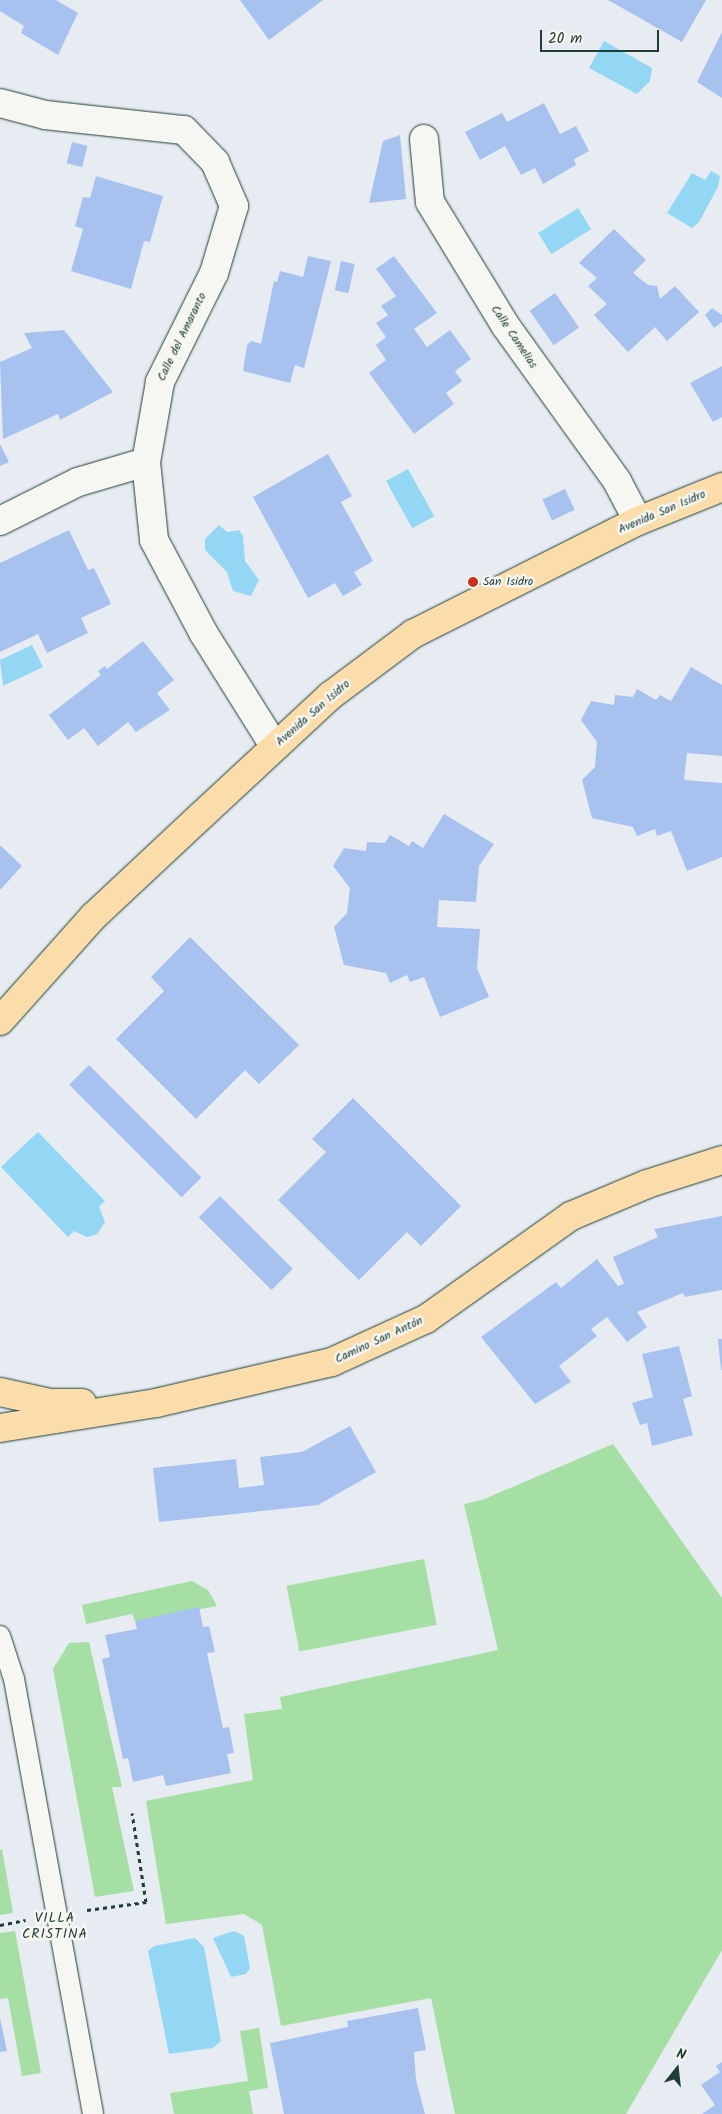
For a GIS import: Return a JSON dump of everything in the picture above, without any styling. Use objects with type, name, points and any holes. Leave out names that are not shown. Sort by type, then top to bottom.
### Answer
[{"type":"main road","name":"Avenida San Isidro","points":[[0,1021],[94,916],[330,696],[413,634],[638,521],[722,488]]},
{"type":"main road","name":"Camino San Antón","points":[[0,1428],[156,1403],[332,1362],[426,1319],[571,1216],[647,1184],[722,1160]]},
{"type":"main road","points":[[0,1392],[50,1403],[156,1403]]},
{"type":"street","name":"Calle del Amaranto","points":[[0,103],[45,115],[184,130],[215,162],[234,206],[214,272],[160,382],[146,462],[154,540],[204,634],[275,747]]},
{"type":"street","name":"Calle Camelias","points":[[424,139],[430,202],[505,325],[617,481],[638,521]]},
{"type":"street","points":[[0,521],[78,482],[146,462]]},
{"type":"lane","points":[[0,1636],[14,1678],[93,2114]]},
{"type":"path","points":[[117,1904],[146,1902],[132,1813]]},
{"type":"green space","points":[[613,1444],[722,1598],[722,1950],[626,2114],[455,2114],[431,1998],[281,2026],[262,1925],[244,1914],[166,1924],[146,1801],[253,1780],[244,1714],[282,1709],[280,1697],[498,1650],[464,1504],[482,1500]]},
{"type":"green space","points":[[424,1559],[437,1625],[299,1651],[287,1586]]},
{"type":"green space","points":[[192,1581],[208,1590],[217,1606],[135,1621],[132,1614],[86,1624],[82,1605]]},
{"type":"green space","points":[[89,1642],[122,1787],[112,1787],[134,1891],[95,1897],[53,1669],[69,1643]]},
{"type":"green space","points":[[2,1849],[13,1913],[0,1915],[0,1850]]},
{"type":"green space","points":[[15,1931],[41,2073],[22,2076],[8,1998],[0,1999],[0,1933]]},
{"type":"green space","points":[[259,2028],[268,2088],[249,2091],[253,2114],[174,2114],[170,2093],[248,2081],[240,2031]]},
{"type":"water","points":[[604,41],[652,68],[650,81],[637,94],[589,68]]},
{"type":"water","points":[[711,171],[720,176],[718,187],[699,222],[692,228],[667,213],[692,173],[705,180]]},
{"type":"water","points":[[578,208],[591,229],[551,254],[538,233]]},
{"type":"water","points":[[408,469],[434,516],[412,528],[386,481]]},
{"type":"water","points":[[219,525],[227,532],[239,530],[243,536],[245,561],[259,580],[251,596],[233,591],[227,572],[205,550],[205,539]]},
{"type":"water","points":[[32,645],[43,667],[3,686],[0,660]]},
{"type":"water","points":[[38,1132],[105,1201],[99,1207],[105,1222],[97,1234],[87,1237],[74,1231],[68,1237],[1,1167]]},
{"type":"water","points":[[234,1931],[244,1936],[250,1968],[246,1974],[231,1977],[213,1938]]},
{"type":"water","points":[[195,1938],[204,1947],[221,2041],[213,2048],[169,2054],[148,1951],[154,1946]]},
{"type":"building","points":[[0,0],[56,0],[78,13],[58,55],[21,33],[24,26],[0,11]]},
{"type":"building","points":[[240,0],[323,0],[269,40]]},
{"type":"building","points":[[608,0],[706,0],[682,42]]},
{"type":"building","points":[[722,32],[722,98],[697,82]]},
{"type":"building","points":[[544,103],[560,134],[576,126],[589,151],[574,159],[576,165],[543,184],[535,168],[521,175],[505,146],[480,160],[465,132],[502,113],[507,122]]},
{"type":"building","points":[[400,135],[406,199],[369,203],[383,141]]},
{"type":"building","points":[[72,142],[88,146],[82,167],[67,163]]},
{"type":"building","points":[[96,176],[163,196],[150,242],[144,241],[131,289],[71,271],[83,229],[75,226],[83,197],[90,198]]},
{"type":"building","points":[[614,229],[646,260],[633,273],[648,285],[657,286],[660,299],[675,286],[699,312],[667,341],[655,327],[628,352],[594,315],[607,304],[588,286],[597,278],[579,263]]},
{"type":"building","points":[[308,256],[331,261],[304,368],[295,365],[290,383],[243,371],[247,345],[251,341],[261,344],[274,281],[277,282],[280,271],[303,277]]},
{"type":"building","points":[[394,256],[437,313],[414,329],[427,347],[450,330],[471,359],[455,371],[462,381],[446,393],[454,404],[414,434],[369,373],[386,360],[376,345],[386,337],[376,323],[388,315],[381,306],[396,296],[376,269]]},
{"type":"building","points":[[341,261],[355,264],[348,293],[335,290]]},
{"type":"building","points":[[555,293],[579,327],[554,345],[530,311]]},
{"type":"building","points":[[712,308],[722,315],[722,322],[714,328],[705,315]]},
{"type":"building","points":[[64,330],[113,392],[60,420],[58,414],[3,439],[0,362],[32,348],[24,333]]},
{"type":"building","points":[[722,366],[722,417],[713,422],[690,383]]},
{"type":"building","points":[[0,444],[9,462],[0,466]]},
{"type":"building","points":[[328,454],[352,496],[341,502],[373,561],[354,572],[362,585],[343,596],[335,583],[308,598],[253,497]]},
{"type":"building","points":[[565,489],[575,510],[552,520],[542,500]]},
{"type":"building","points":[[69,530],[88,570],[94,568],[111,604],[81,618],[88,633],[47,653],[38,634],[0,652],[0,563]]},
{"type":"building","points":[[143,641],[174,680],[157,693],[170,710],[136,732],[128,722],[98,746],[84,728],[68,740],[49,715],[101,675],[98,671],[105,666],[107,669]]},
{"type":"building","points":[[691,667],[722,685],[722,756],[687,753],[684,780],[722,783],[722,857],[687,871],[671,831],[657,836],[655,829],[637,836],[633,827],[592,818],[582,780],[595,767],[597,742],[581,720],[591,701],[614,705],[615,695],[633,697],[637,689],[656,700],[660,695],[671,701]]},
{"type":"building","points":[[444,814],[494,844],[479,866],[476,902],[439,900],[437,927],[480,929],[477,968],[489,997],[440,1017],[424,977],[410,982],[407,975],[390,983],[386,973],[344,965],[334,927],[347,913],[350,888],[333,866],[344,848],[366,851],[367,842],[385,843],[390,835],[409,846],[412,841],[423,848]]},
{"type":"building","points":[[0,845],[22,866],[0,890]]},
{"type":"building","points":[[190,937],[299,1045],[259,1084],[245,1070],[196,1119],[116,1039],[164,991],[151,977]]},
{"type":"building","points":[[89,1065],[201,1177],[182,1197],[69,1085]]},
{"type":"building","points":[[353,1098],[461,1206],[421,1246],[407,1232],[359,1280],[278,1200],[326,1152],[312,1139]]},
{"type":"building","points":[[220,1196],[293,1269],[272,1290],[199,1217]]},
{"type":"building","points":[[722,1216],[722,1290],[685,1297],[683,1293],[637,1312],[647,1327],[627,1342],[607,1317],[591,1329],[597,1336],[559,1366],[571,1382],[535,1404],[481,1337],[556,1282],[561,1288],[597,1259],[618,1286],[624,1284],[613,1257],[658,1237],[654,1229]]},
{"type":"building","points":[[718,1339],[722,1339],[722,1370],[721,1370]]},
{"type":"building","points":[[679,1346],[692,1396],[683,1399],[693,1435],[652,1446],[647,1423],[640,1425],[632,1403],[653,1397],[642,1354]]},
{"type":"building","points":[[350,1426],[376,1472],[318,1505],[159,1522],[153,1468],[236,1459],[239,1488],[264,1485],[260,1457],[302,1452]]},
{"type":"building","points":[[199,1607],[203,1627],[209,1626],[215,1652],[207,1653],[223,1728],[229,1727],[234,1753],[227,1754],[231,1773],[166,1786],[163,1775],[133,1782],[128,1758],[123,1759],[102,1659],[110,1657],[105,1635],[137,1629],[135,1621]]},
{"type":"building","points":[[418,2008],[426,2050],[414,2052],[416,2080],[425,2114],[284,2114],[270,2043],[348,2027],[347,2021]]},
{"type":"building","points":[[0,2018],[7,2051],[0,2052]]},
{"type":"building","points":[[722,2062],[722,2114],[702,2114],[715,2105],[701,2085],[720,2072],[716,2066]]},
{"type":"place","name":"San Isidro","points":[[473,582]]},
{"type":"district","name":"VILLA CRISTINA","points":[[55,1926]]}]
